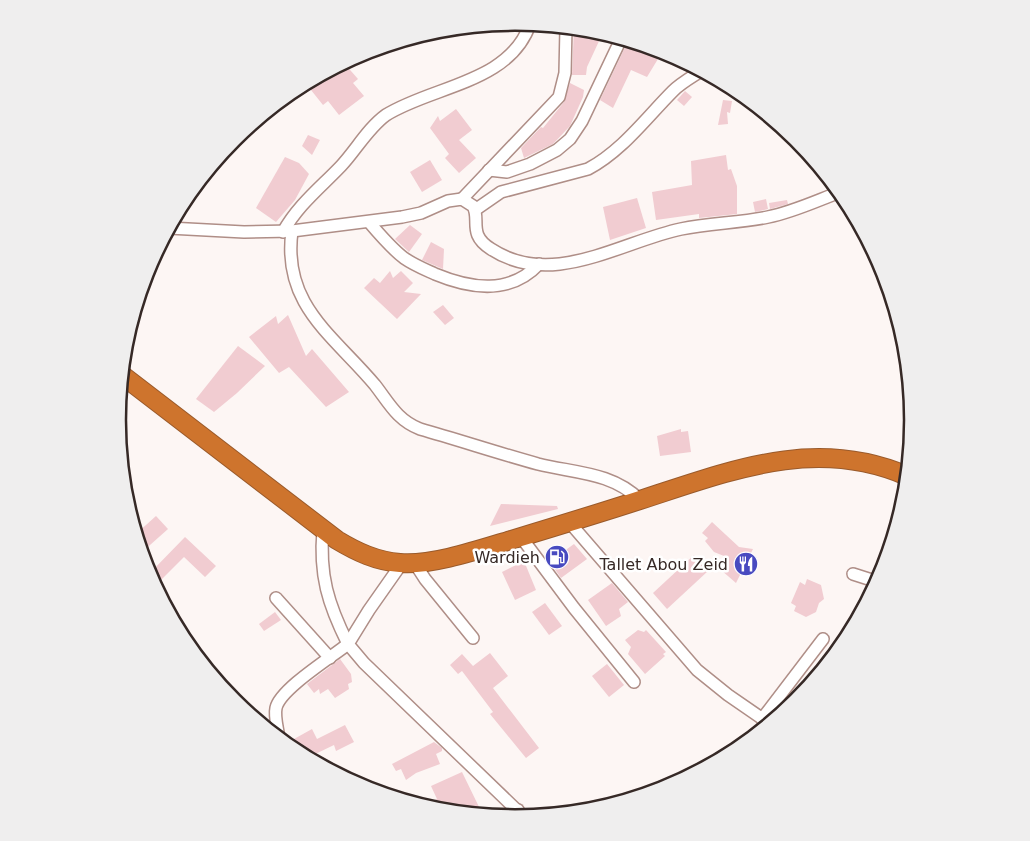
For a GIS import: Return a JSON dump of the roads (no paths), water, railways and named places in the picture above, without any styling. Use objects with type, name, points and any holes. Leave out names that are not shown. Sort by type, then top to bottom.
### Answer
[{"type":"highway","points":[[128,380],[323,530],[364,555],[408,563],[450,556],[522,537],[714,477],[775,462],[820,457],[864,462],[901,474]]},
{"type":"street","points":[[526,31],[517,48],[494,66],[461,83],[406,104],[384,117],[341,166],[300,206],[287,231],[296,284],[307,309],[326,335],[374,385],[404,420],[420,429],[537,464],[603,477],[627,489],[640,500]]},
{"type":"street","points":[[462,199],[559,97],[566,73],[566,35]]},
{"type":"street","points":[[489,170],[507,172],[530,164],[557,150],[570,138],[582,121],[618,46]]},
{"type":"street","points":[[475,210],[501,192],[588,168],[599,163],[622,144],[675,90],[695,75]]},
{"type":"street","points":[[177,228],[287,231],[369,222],[414,214],[448,201],[462,199],[470,203],[475,210],[475,227],[484,244],[506,257],[539,264],[579,261],[679,229],[774,216],[832,195]]},
{"type":"street","points":[[369,222],[395,250],[412,263],[470,286],[505,285],[526,275],[539,264]]},
{"type":"street","points":[[570,523],[697,670],[763,720]]},
{"type":"street","points":[[323,530],[322,563],[326,590],[348,644],[364,663],[517,810]]},
{"type":"street","points":[[522,537],[574,608],[634,682]]},
{"type":"street","points":[[278,729],[276,708],[280,698],[348,644],[376,600],[408,563],[424,579],[473,638]]},
{"type":"street","points":[[853,574],[870,580]]},
{"type":"street","points":[[276,598],[330,658]]},
{"type":"street","points":[[773,712],[823,640]]},
{"type":"place","name":"Wardieh","points":[[557,557]]},
{"type":"place","name":"Tallet Abou Zeid","points":[[746,564]]}]
